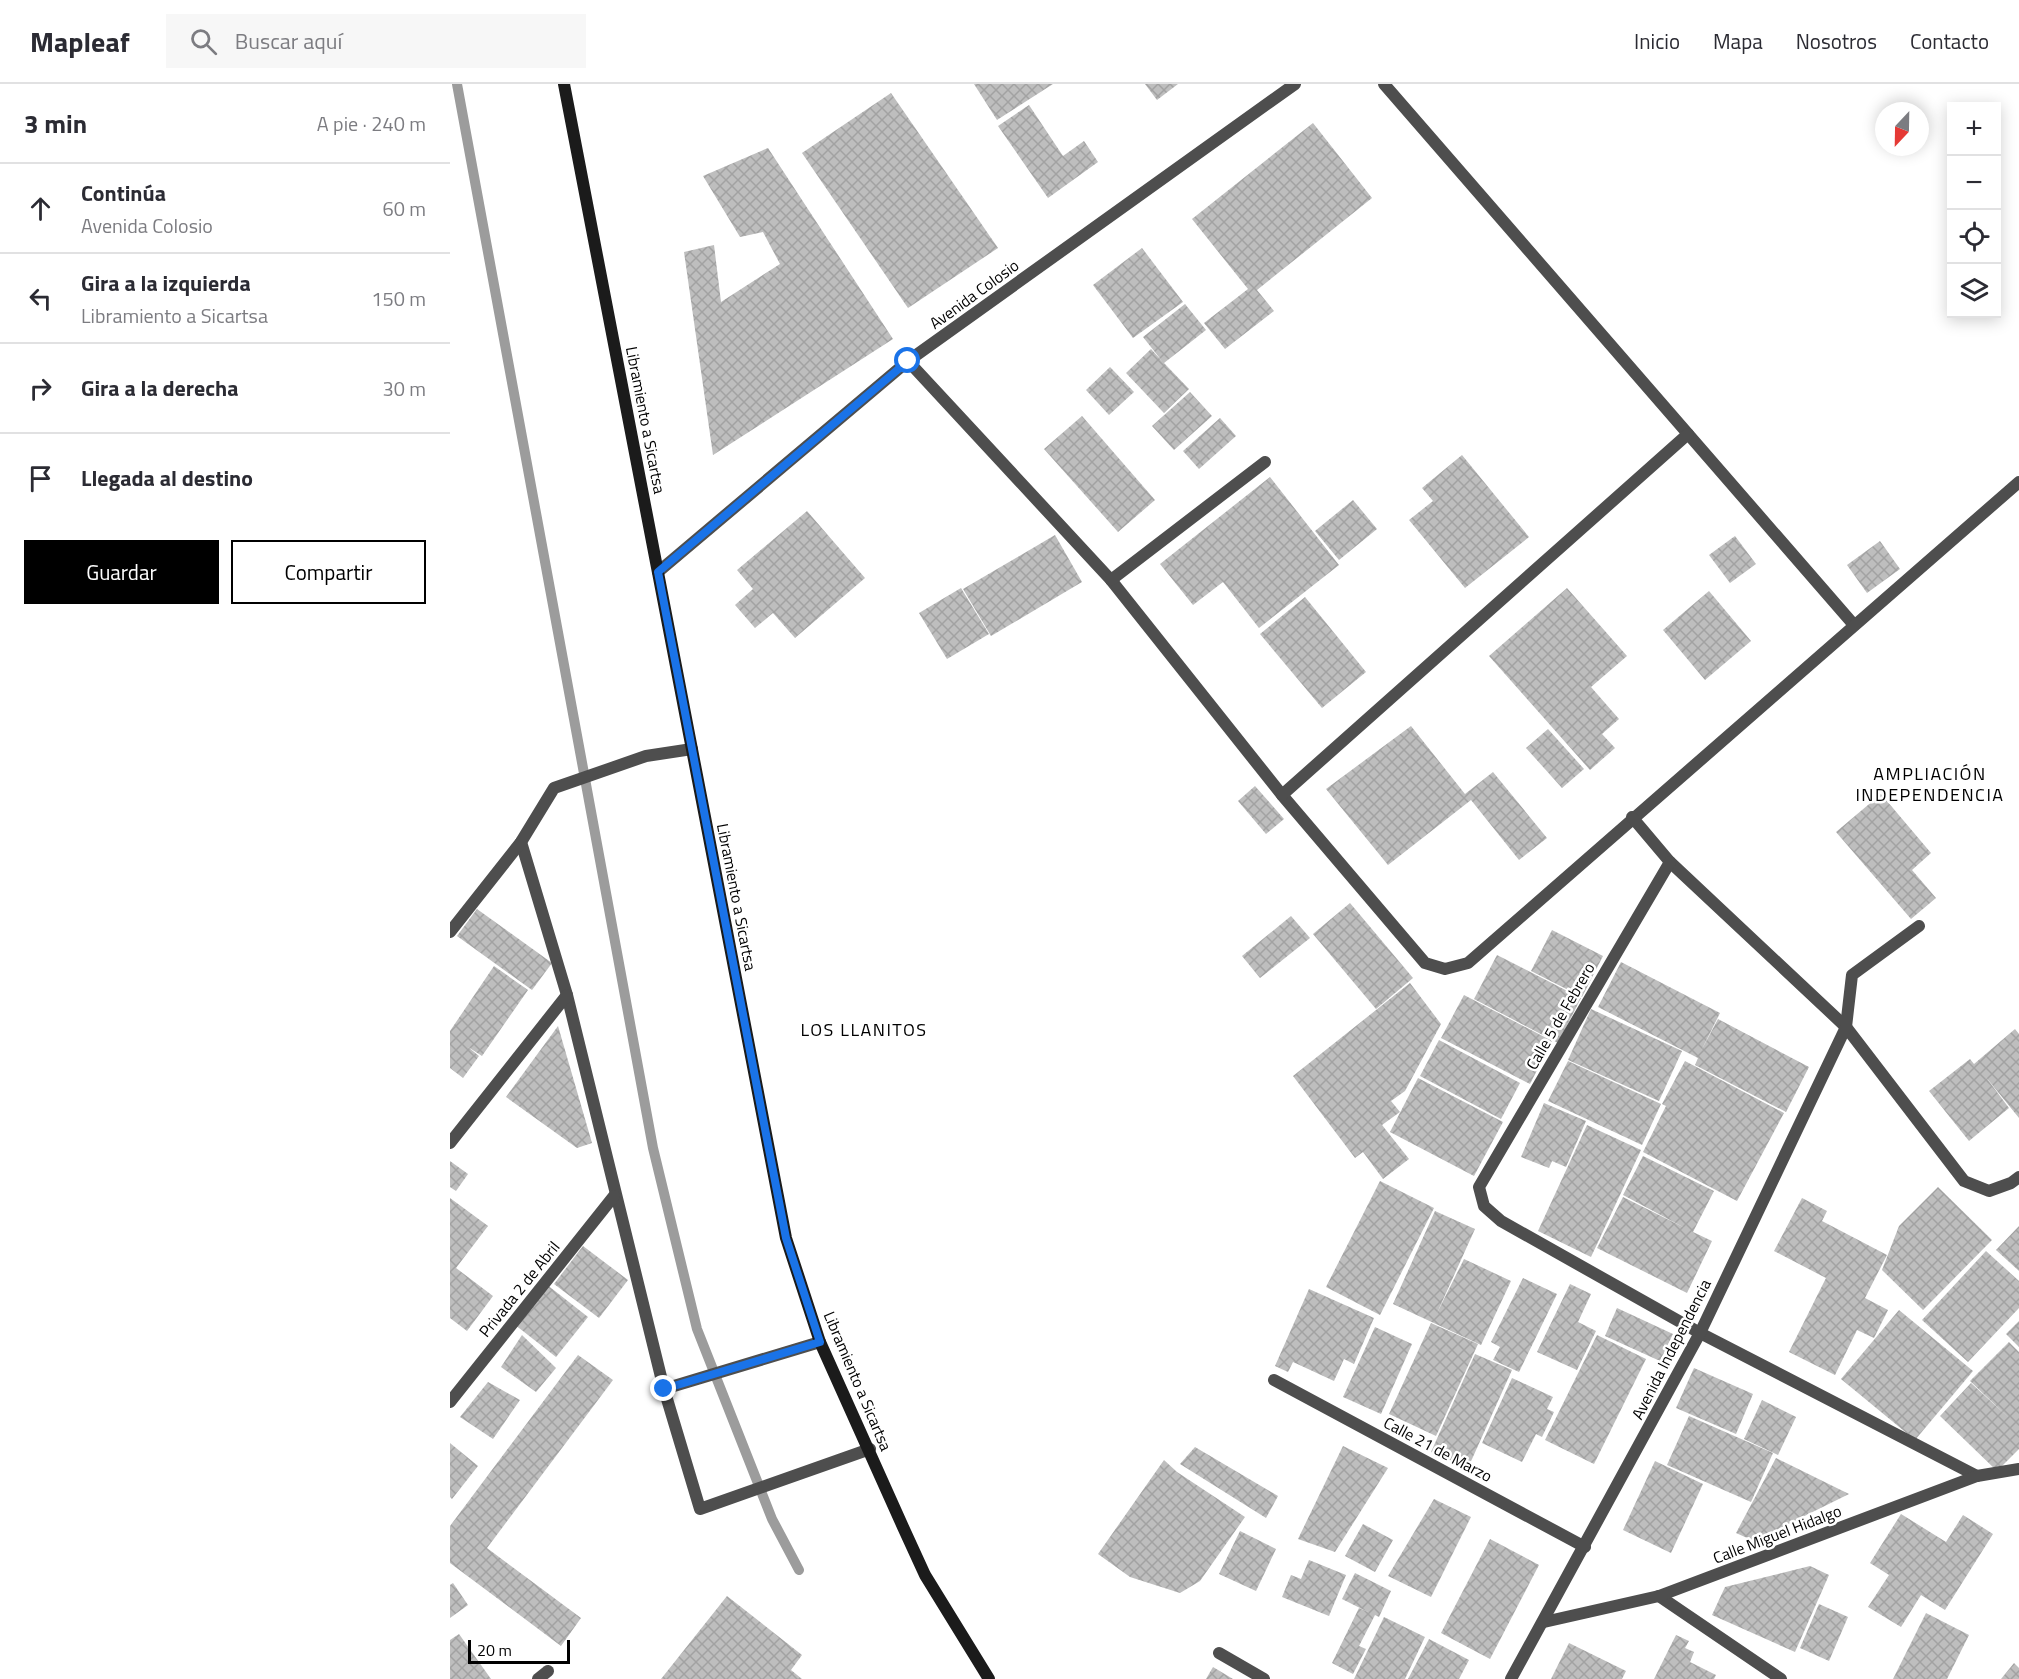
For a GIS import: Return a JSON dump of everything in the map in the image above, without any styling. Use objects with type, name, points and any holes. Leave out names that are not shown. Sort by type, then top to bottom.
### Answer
[{"type":"main road","name":"Libramiento a Sicartsa","points":[[564,84],[786,1238],[820,1342],[925,1575],[989,1679]]},
{"type":"street","name":"Avenida Colosio","points":[[658,572],[908,361],[1295,84]]},
{"type":"street","points":[[1384,84],[1854,625]]},
{"type":"street","points":[[908,361],[1111,580],[1282,795],[1425,963],[1445,969],[1468,963],[1632,817],[2019,482]]},
{"type":"street","points":[[1282,795],[1688,434]]},
{"type":"street","points":[[1111,580],[1265,462]]},
{"type":"street","points":[[450,932],[521,842],[554,788],[646,756],[692,749]]},
{"type":"street","points":[[1632,817],[1670,862],[1846,1027],[1964,1181],[1989,1191],[2011,1183],[2019,1177]]},
{"type":"street","points":[[521,842],[567,995],[614,1196],[664,1389],[700,1509],[870,1449]]},
{"type":"street","name":"Calle 5 de Febrero","points":[[1670,862],[1479,1187],[1484,1206],[1501,1221],[1700,1334]]},
{"type":"street","name":"Avenida Independencia","points":[[1511,1679],[1586,1547],[1700,1334],[1846,1027],[1852,975],[1919,926]]},
{"type":"street","points":[[450,1143],[567,995]]},
{"type":"street","name":"Privada 2 de Abril","points":[[450,1402],[614,1196]]},
{"type":"street","points":[[1700,1334],[1977,1476]]},
{"type":"street","points":[[664,1389],[820,1342]]},
{"type":"street","name":"Calle 21 de Marzo","points":[[1274,1380],[1586,1547]]},
{"type":"street","name":"Calle Miguel Hidalgo","points":[[1544,1622],[1659,1596],[1977,1476],[2019,1469]]},
{"type":"street","points":[[1659,1596],[1781,1679]]},
{"type":"street","points":[[1219,1653],[1264,1679]]},
{"type":"building","points":[[974,84],[1053,84],[997,120]]},
{"type":"building","points":[[1145,84],[1178,84],[1157,100]]},
{"type":"building","points":[[891,93],[998,248],[908,308],[802,153]]},
{"type":"building","points":[[1029,105],[1063,156],[1084,141],[1098,162],[1048,198],[998,126]]},
{"type":"building","points":[[1313,123],[1372,198],[1257,290],[1274,311],[1225,349],[1204,323],[1248,289],[1192,219]]},
{"type":"building","points":[[768,148],[893,339],[713,455],[684,252],[714,245],[721,302],[780,264],[763,232],[740,237],[703,176]]},
{"type":"building","points":[[1142,248],[1183,302],[1133,338],[1093,285]]},
{"type":"building","points":[[1185,304],[1206,330],[1164,363],[1189,389],[1164,413],[1126,373],[1151,349],[1162,361],[1143,337]]},
{"type":"building","points":[[1110,367],[1134,392],[1109,415],[1086,390]]},
{"type":"building","points":[[1190,392],[1212,416],[1174,450],[1152,426]]},
{"type":"building","points":[[1082,416],[1155,500],[1118,532],[1044,449]]},
{"type":"building","points":[[1220,418],[1236,436],[1199,469],[1183,451]]},
{"type":"building","points":[[1462,455],[1529,537],[1465,588],[1409,520],[1433,501],[1422,488]]},
{"type":"building","points":[[1270,477],[1339,565],[1259,628],[1223,582],[1193,605],[1160,564]]},
{"type":"building","points":[[1353,500],[1377,529],[1339,560],[1315,531]]},
{"type":"building","points":[[807,511],[865,578],[795,638],[773,613],[755,628],[735,605],[753,589],[737,570]]},
{"type":"building","points":[[1055,535],[1082,582],[991,636],[963,589]]},
{"type":"building","points":[[1735,536],[1756,564],[1730,583],[1709,555]]},
{"type":"building","points":[[1880,541],[1900,569],[1867,593],[1847,565]]},
{"type":"building","points":[[961,588],[989,634],[947,659],[919,613]]},
{"type":"building","points":[[1567,588],[1627,656],[1591,687],[1619,719],[1602,734],[1615,748],[1590,770],[1489,656]]},
{"type":"building","points":[[1709,591],[1751,641],[1705,680],[1663,630]]},
{"type":"building","points":[[1305,597],[1366,672],[1322,708],[1260,634]]},
{"type":"building","points":[[1411,726],[1465,794],[1493,772],[1547,838],[1519,860],[1471,800],[1388,865],[1326,789]]},
{"type":"building","points":[[1548,729],[1584,769],[1562,788],[1526,748]]},
{"type":"building","points":[[1255,786],[1284,819],[1266,834],[1238,801]]},
{"type":"building","points":[[1881,794],[1931,853],[1912,870],[1936,898],[1911,919],[1836,832]]},
{"type":"building","points":[[1350,903],[1413,978],[1376,1009],[1313,934]]},
{"type":"building","points":[[477,909],[552,963],[532,990],[457,936]]},
{"type":"building","points":[[1291,916],[1310,938],[1260,978],[1242,956]]},
{"type":"building","points":[[1552,930],[1603,956],[1582,997],[1531,971]]},
{"type":"building","points":[[1497,955],[1581,998],[1558,1043],[1474,999]]},
{"type":"building","points":[[1621,962],[1720,1013],[1701,1051],[1718,1019],[1809,1067],[1786,1112],[1695,1065],[1698,1058],[1598,1007]]},
{"type":"building","points":[[494,966],[528,990],[482,1056],[468,1047],[479,1056],[463,1078],[450,1068],[450,1031]]},
{"type":"building","points":[[1410,983],[1441,1024],[1405,1091],[1391,1101],[1400,1112],[1382,1125],[1409,1159],[1383,1179],[1363,1152],[1355,1158],[1293,1076]]},
{"type":"building","points":[[1464,995],[1552,1041],[1530,1084],[1441,1038]]},
{"type":"building","points":[[1591,1009],[1682,1051],[1659,1101],[1568,1060]]},
{"type":"building","points":[[558,1026],[592,1143],[577,1148],[506,1097]]},
{"type":"building","points":[[2015,1029],[2019,1034],[2019,1118],[1985,1076],[2009,1108],[1969,1141],[1929,1091],[1970,1059],[1974,1064]]},
{"type":"building","points":[[1439,1040],[1520,1083],[1501,1119],[1420,1076]]},
{"type":"building","points":[[1568,1061],[1661,1104],[1642,1145],[1548,1101]]},
{"type":"building","points":[[1685,1061],[1784,1113],[1737,1201],[1643,1152],[1666,1106],[1662,1104]]},
{"type":"building","points":[[1418,1078],[1503,1122],[1474,1176],[1390,1132]]},
{"type":"building","points":[[1544,1103],[1586,1121],[1566,1167],[1552,1161],[1549,1168],[1521,1157]]},
{"type":"building","points":[[1587,1125],[1641,1150],[1591,1257],[1538,1231]]},
{"type":"building","points":[[1643,1156],[1714,1191],[1693,1232],[1712,1241],[1687,1293],[1597,1248],[1623,1197],[1685,1228],[1623,1195]]},
{"type":"building","points":[[450,1161],[468,1174],[456,1191],[450,1187]]},
{"type":"building","points":[[1380,1181],[1434,1208],[1380,1315],[1326,1287]]},
{"type":"building","points":[[1938,1187],[1992,1240],[1923,1310],[1882,1270],[1899,1226]]},
{"type":"building","points":[[450,1198],[488,1226],[456,1268],[493,1296],[467,1331],[450,1318]]},
{"type":"building","points":[[1802,1198],[1827,1211],[1822,1221],[1887,1255],[1865,1298],[1888,1310],[1874,1338],[1857,1330],[1835,1375],[1789,1352],[1826,1278],[1774,1251]]},
{"type":"building","points":[[1435,1211],[1475,1229],[1437,1313],[1464,1259],[1511,1281],[1481,1345],[1393,1304]]},
{"type":"building","points":[[2019,1226],[2019,1271],[1996,1250]]},
{"type":"building","points":[[583,1246],[628,1280],[599,1318],[554,1284]]},
{"type":"building","points":[[1986,1251],[2019,1281],[2019,1308],[1968,1362],[1922,1320]]},
{"type":"building","points":[[1523,1278],[1557,1294],[1519,1372],[1493,1360],[1500,1347],[1491,1342]]},
{"type":"building","points":[[546,1284],[588,1317],[556,1357],[514,1324]]},
{"type":"building","points":[[1570,1284],[1591,1294],[1578,1322],[1596,1331],[1577,1370],[1537,1352]]},
{"type":"building","points":[[1309,1289],[1374,1318],[1354,1364],[1344,1359],[1334,1381],[1293,1362],[1288,1372],[1275,1366]]},
{"type":"building","points":[[1617,1308],[1673,1334],[1660,1361],[1605,1336]]},
{"type":"building","points":[[1899,1310],[1973,1371],[1915,1440],[1841,1379]]},
{"type":"building","points":[[2019,1321],[2019,1347],[2006,1334]]},
{"type":"building","points":[[1431,1323],[1478,1344],[1436,1436],[1389,1414]]},
{"type":"building","points":[[1375,1327],[1412,1344],[1381,1414],[1343,1397]]},
{"type":"building","points":[[522,1335],[556,1368],[536,1392],[501,1367]]},
{"type":"building","points":[[1597,1335],[1646,1359],[1594,1464],[1545,1440]]},
{"type":"building","points":[[2009,1342],[2019,1352],[2019,1449],[1997,1471],[1940,1416],[1971,1383],[2009,1418],[1970,1381]]},
{"type":"building","points":[[1475,1354],[1512,1370],[1468,1468],[1431,1452]]},
{"type":"building","points":[[578,1355],[613,1380],[487,1548],[581,1618],[561,1646],[450,1563],[450,1526]]},
{"type":"building","points":[[1694,1368],[1753,1394],[1736,1434],[1676,1408]]},
{"type":"building","points":[[1512,1378],[1553,1397],[1547,1409],[1554,1412],[1542,1437],[1536,1434],[1522,1462],[1482,1443]]},
{"type":"building","points":[[488,1382],[520,1400],[493,1439],[460,1417]]},
{"type":"building","points":[[1762,1400],[1796,1417],[1778,1455],[1744,1439]]},
{"type":"building","points":[[1689,1416],[1773,1453],[1751,1502],[1667,1465]]},
{"type":"building","points":[[450,1443],[478,1466],[452,1499],[450,1497]]},
{"type":"building","points":[[1343,1446],[1388,1468],[1335,1552],[1298,1539]]},
{"type":"building","points":[[1195,1447],[1278,1496],[1266,1518],[1180,1464]]},
{"type":"building","points":[[1776,1458],[1849,1494],[1754,1541],[1736,1533]]},
{"type":"building","points":[[1164,1460],[1177,1472],[1245,1517],[1200,1581],[1180,1593],[1130,1577],[1098,1554]]},
{"type":"building","points":[[1655,1461],[1703,1484],[1671,1553],[1623,1530]]},
{"type":"building","points":[[1434,1499],[1471,1517],[1431,1597],[1388,1576]]},
{"type":"building","points":[[1901,1514],[1946,1542],[1963,1515],[1993,1534],[1945,1610],[1921,1595],[1901,1627],[1868,1607],[1889,1575],[1870,1563]]},
{"type":"building","points":[[1363,1524],[1393,1540],[1375,1572],[1345,1556]]},
{"type":"building","points":[[1240,1531],[1276,1549],[1256,1591],[1219,1574]]},
{"type":"building","points":[[1490,1539],[1539,1565],[1490,1659],[1441,1633]]},
{"type":"building","points":[[1309,1560],[1346,1575],[1329,1616],[1282,1597],[1291,1575],[1301,1579]]},
{"type":"building","points":[[1810,1566],[1829,1575],[1795,1652],[1712,1615],[1725,1587]]},
{"type":"building","points":[[1355,1573],[1391,1591],[1379,1617],[1375,1615],[1359,1646],[1366,1649],[1353,1674],[1332,1663],[1359,1608],[1370,1613],[1342,1599]]},
{"type":"building","points":[[453,1583],[468,1605],[450,1618],[450,1585]]},
{"type":"building","points":[[727,1596],[802,1655],[791,1670],[802,1679],[661,1679]]},
{"type":"building","points":[[1819,1604],[1848,1617],[1829,1661],[1800,1648]]},
{"type":"building","points":[[1926,1613],[1969,1635],[1947,1679],[1893,1679]]},
{"type":"building","points":[[1384,1617],[1425,1637],[1405,1679],[1354,1679]]},
{"type":"building","points":[[459,1634],[491,1679],[450,1679],[450,1640]]},
{"type":"building","points":[[1676,1635],[1689,1641],[1685,1648],[1694,1652],[1690,1662],[1716,1675],[1714,1679],[1654,1679]]},
{"type":"building","points":[[1429,1639],[1469,1660],[1459,1679],[1408,1679]]},
{"type":"building","points":[[1569,1643],[1626,1671],[1622,1679],[1551,1679]]},
{"type":"building","points":[[2014,1663],[2019,1668],[2019,1679],[2001,1679]]},
{"type":"building","points":[[1213,1667],[1233,1679],[1206,1679]]},
{"type":"waterway","points":[[457,84],[653,1148],[697,1329],[772,1519],[799,1570]]},
{"type":"district","name":"AMPLIACIÓN INDEPENDENCIA","points":[[1930,783]]},
{"type":"district","name":"LOS LLANITOS","points":[[864,1029]]},
{"type":"route","points":[[664,1389],[820,1342],[786,1238],[658,572],[908,361]]}]
